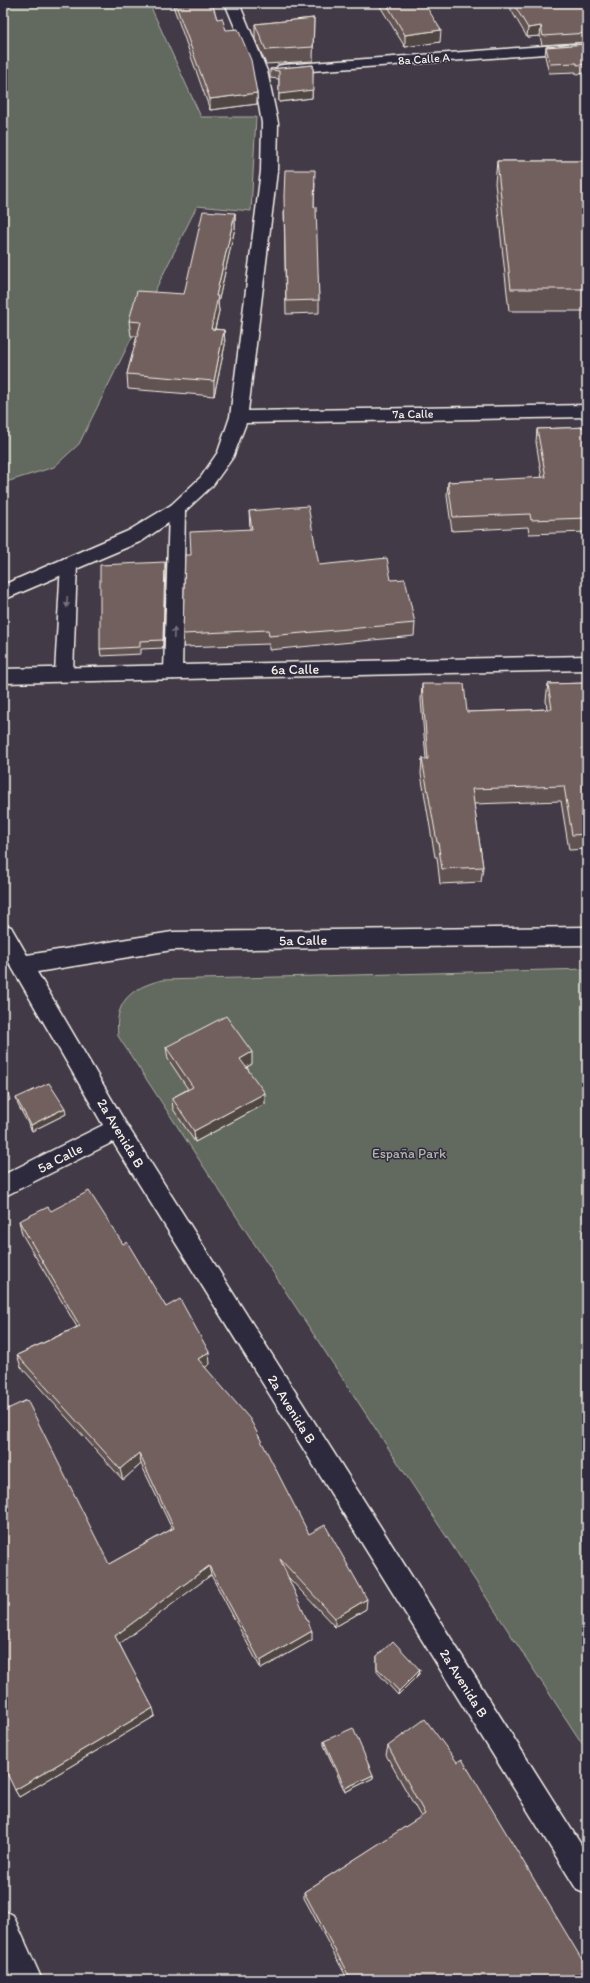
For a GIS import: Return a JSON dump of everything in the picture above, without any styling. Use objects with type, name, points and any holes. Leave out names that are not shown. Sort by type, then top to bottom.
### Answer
[{"type":"street","points":[[3,593],[69,563],[135,536],[177,509],[207,481],[227,454],[239,417],[269,171],[270,123],[260,71],[232,3]]},
{"type":"street","name":"8a Calle A","points":[[260,71],[587,47]]},
{"type":"street","name":"7a Calle","points":[[239,417],[587,411]]},
{"type":"street","name":"6a Calle","points":[[3,676],[64,673],[587,663]]},
{"type":"street","name":"2a Avenida B","points":[[3,933],[117,1129],[587,1880]]},
{"type":"street","name":"5a Calle","points":[[22,965],[172,941],[587,936]]},
{"type":"street","name":"5a Calle","points":[[3,1187],[117,1129]]},
{"type":"street","points":[[3,1925],[27,1980]]},
{"type":"lane","points":[[173,672],[177,509]]},
{"type":"lane","points":[[64,673],[69,563]]},
{"type":"green space","points":[[3,3],[149,3],[201,117],[256,117],[251,211],[197,206],[79,444],[54,467],[3,483]]},
{"type":"green space","name":"España Park","points":[[587,969],[587,1751],[118,1036],[117,1024],[122,1005],[133,992],[141,987],[162,980]]},
{"type":"building","points":[[175,3],[212,3],[217,19],[222,18],[226,30],[238,29],[251,60],[257,93],[210,99]]},
{"type":"building","points":[[386,3],[424,3],[441,30],[405,35]]},
{"type":"building","points":[[513,3],[587,3],[587,33],[543,36],[541,26],[528,28]]},
{"type":"building","points":[[314,18],[313,47],[266,50],[255,24]]},
{"type":"building","points":[[587,44],[587,64],[550,64],[546,47]]},
{"type":"building","points":[[313,65],[313,90],[279,94],[279,71],[270,69]]},
{"type":"building","points":[[497,161],[587,161],[587,289],[511,289]]},
{"type":"building","points":[[285,170],[315,170],[314,207],[316,207],[319,300],[286,301]]},
{"type":"building","points":[[203,211],[235,213],[216,296],[218,296],[211,329],[224,330],[214,381],[127,374],[141,322],[129,321],[137,291],[184,294]]},
{"type":"building","points":[[587,427],[587,518],[531,520],[530,514],[453,517],[448,482],[546,477],[537,429]]},
{"type":"building","points":[[308,506],[319,565],[387,558],[391,580],[405,579],[415,623],[269,636],[268,630],[183,634],[185,555],[191,555],[190,532],[252,529],[249,511]]},
{"type":"building","points":[[165,562],[163,640],[140,641],[140,647],[100,649],[100,565]]},
{"type":"building","points":[[587,683],[587,834],[572,835],[564,786],[472,789],[483,867],[442,869],[422,759],[428,759],[422,684],[464,684],[467,712],[552,709],[548,684]]},
{"type":"building","points":[[226,1016],[252,1052],[240,1059],[265,1093],[194,1131],[172,1098],[193,1087],[166,1047]]},
{"type":"building","points":[[3,1080],[6,1087],[3,1088]]},
{"type":"building","points":[[49,1083],[65,1108],[31,1125],[16,1098]]},
{"type":"building","points":[[89,1191],[123,1244],[127,1242],[166,1307],[180,1299],[209,1352],[198,1359],[250,1419],[309,1534],[325,1525],[367,1599],[335,1618],[280,1559],[312,1631],[260,1661],[209,1566],[115,1636],[153,1708],[15,1790],[3,1765],[3,1411],[27,1400],[109,1564],[174,1528],[139,1453],[120,1469],[17,1355],[80,1326],[19,1221],[48,1207],[51,1211]]},
{"type":"building","points":[[393,1641],[420,1670],[399,1691],[377,1668],[377,1656]]},
{"type":"building","points":[[425,1719],[457,1762],[462,1759],[587,1968],[587,1980],[351,1980],[304,1892],[425,1814],[388,1746]]},
{"type":"building","points":[[353,1728],[373,1775],[345,1788],[324,1741]]}]
